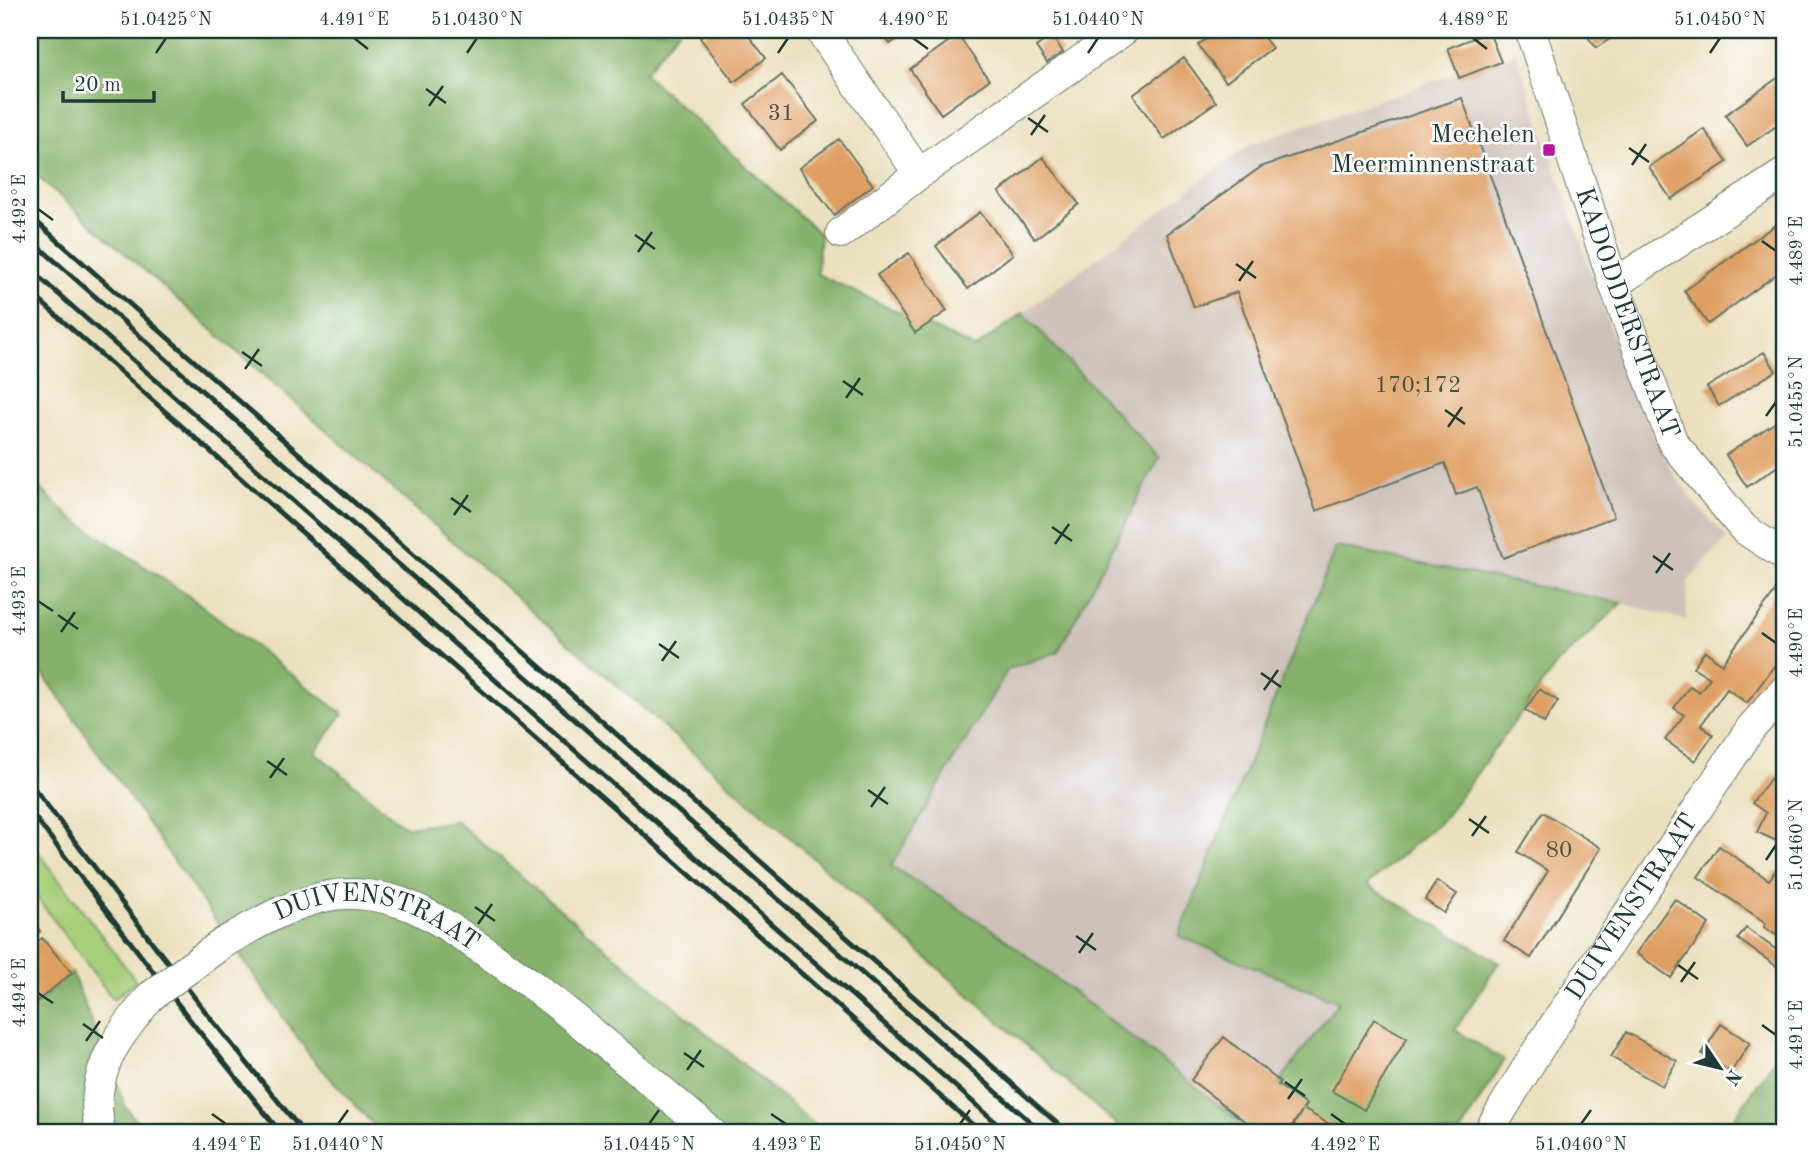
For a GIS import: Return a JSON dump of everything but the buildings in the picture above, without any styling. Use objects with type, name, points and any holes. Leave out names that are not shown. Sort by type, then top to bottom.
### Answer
[{"type":"street","points":[[820,30],[919,174]]},
{"type":"street","points":[[841,233],[919,174],[1124,30]]},
{"type":"street","name":"KADODDERSTRAAT","points":[[1530,30],[1614,284],[1673,443],[1744,529],[1785,556]]},
{"type":"street","points":[[1614,284],[1785,173]]},
{"type":"street","name":"DUIVENSTRAAT","points":[[1488,1133],[1534,1056],[1751,728],[1785,690]]},
{"type":"street","name":"DUIVENSTRAAT","points":[[100,1133],[97,1106],[101,1077],[110,1051],[122,1031],[151,996],[223,943],[260,922],[294,906],[335,895],[369,895],[404,903],[451,928],[535,986],[712,1133]]},
{"type":"shaded area","points":[[1516,53],[1633,395],[1671,470],[1698,507],[1727,538],[1688,581],[1686,620],[1622,603],[1179,936],[1338,1002],[1247,1128],[996,932],[891,866],[1009,669],[1058,652],[1159,459],[1023,313],[1251,144]]},
{"type":"green space","points":[[30,30],[679,30],[644,73],[820,234],[817,274],[975,348],[1023,313],[1159,458],[1058,652],[1008,669],[891,866],[996,932],[1247,1127],[1338,1002],[1179,936],[1336,547],[1622,603],[1557,664],[1444,818],[1367,885],[1499,962],[1455,1030],[1504,1060],[1460,1133],[1126,1133],[30,170]]},
{"type":"green space","points":[[30,479],[69,516],[193,599],[343,714],[315,752],[405,827],[456,821],[824,1133],[381,1133],[311,1057],[30,655]]},
{"type":"green space","points":[[30,841],[136,981],[113,999],[30,888]]},
{"type":"green space","points":[[72,973],[126,1107],[144,1133],[30,1133],[30,1007]]},
{"type":"green space","points":[[1785,1046],[1785,1133],[1723,1133]]},
{"type":"railway","points":[[30,216],[1068,1133]]},
{"type":"railway","points":[[30,239],[1043,1133]]},
{"type":"railway","points":[[30,269],[1008,1133]]},
{"type":"railway","points":[[30,292],[982,1133]]},
{"type":"railway","points":[[30,783],[208,1015],[304,1133]]},
{"type":"railway","points":[[30,811],[194,1025],[281,1133]]},
{"type":"place","name":"Mechelen Meerminnenstraat","points":[[1549,150]]}]
